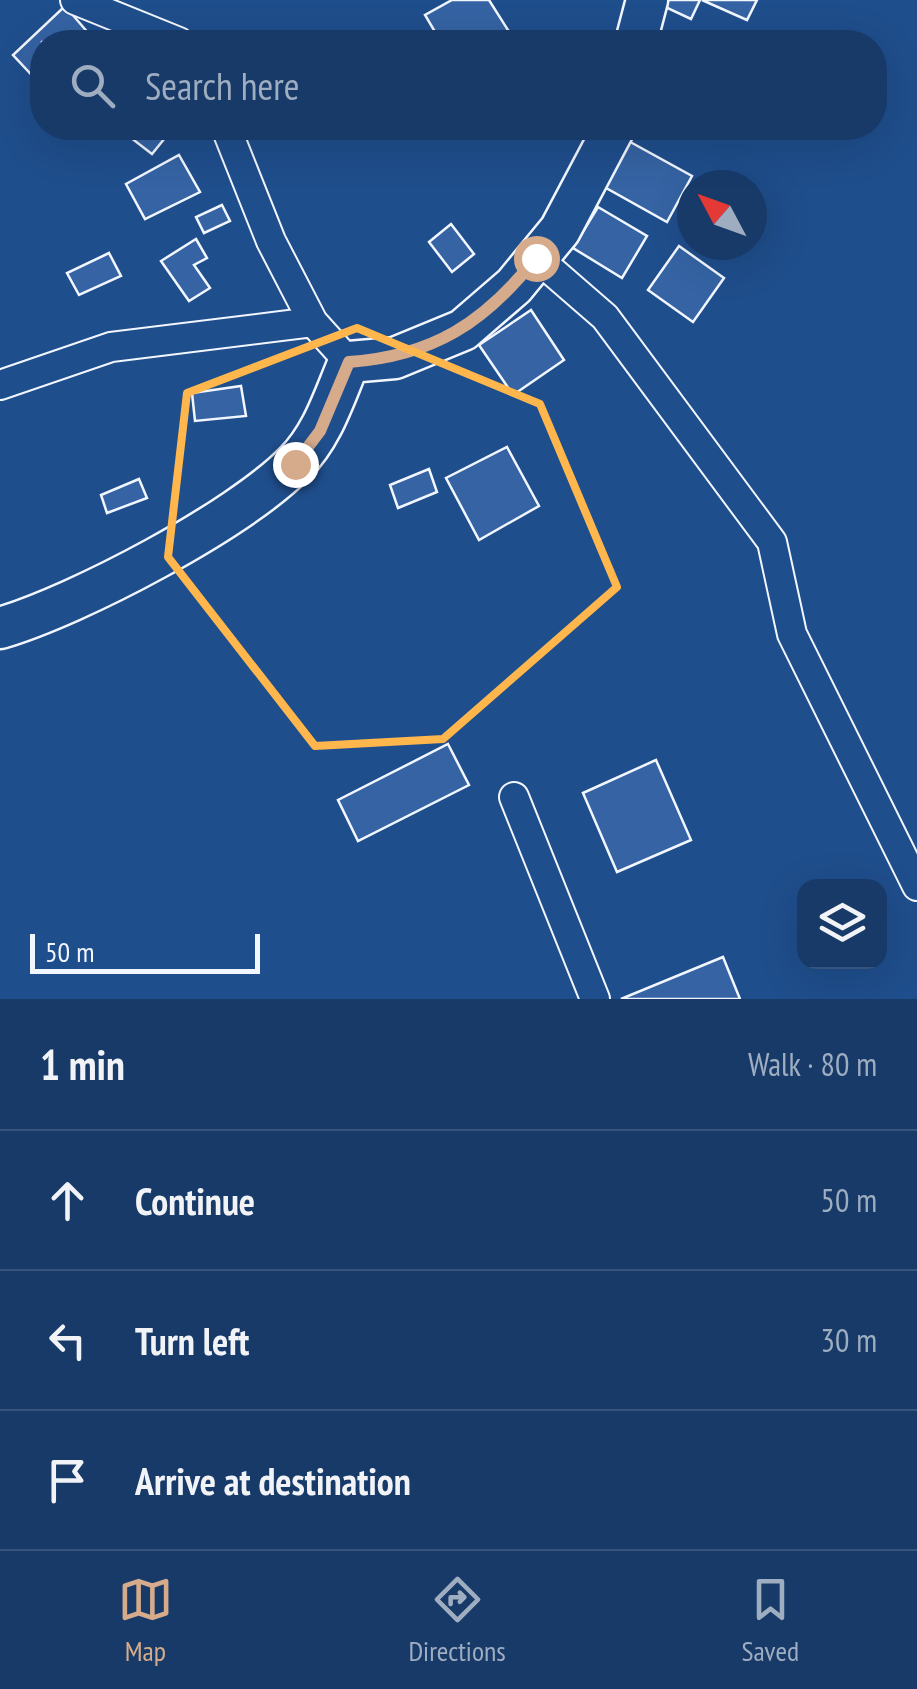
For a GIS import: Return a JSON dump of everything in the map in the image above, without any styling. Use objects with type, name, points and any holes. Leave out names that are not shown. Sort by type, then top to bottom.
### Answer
[{"type":"street","points":[[75,0],[149,30]]},
{"type":"street","points":[[639,30],[647,0]]},
{"type":"street","points":[[231,140],[272,241],[314,322],[349,362]]},
{"type":"street","points":[[349,362],[396,358],[463,330],[514,286],[560,230],[608,140]]},
{"type":"street","points":[[536,258],[605,317],[772,542],[792,634],[917,886]]},
{"type":"street","points":[[0,385],[110,347],[314,322]]},
{"type":"street","points":[[0,628],[38,617],[201,532],[295,464],[320,431],[349,362]]},
{"type":"street","points":[[514,798],[595,999]]},
{"type":"highlighted area","points":[[357,328],[540,404],[617,587],[443,739],[315,746],[168,557],[187,393]]},
{"type":"building","points":[[452,0],[489,0],[508,30],[434,30],[425,15]]},
{"type":"building","points":[[666,0],[700,0],[691,19],[663,6]]},
{"type":"building","points":[[702,0],[757,0],[747,20]]},
{"type":"building","points":[[65,6],[86,30],[40,30]]},
{"type":"building","points":[[30,39],[30,73],[13,55]]},
{"type":"building","points":[[134,140],[163,140],[152,154]]},
{"type":"building","points":[[622,140],[681,170],[677,170],[677,204],[667,222],[599,184]]},
{"type":"building","points":[[179,155],[200,192],[145,219],[126,184]]},
{"type":"building","points":[[222,205],[230,221],[204,233],[196,217]]},
{"type":"building","points":[[598,207],[647,236],[622,278],[573,248]]},
{"type":"building","points":[[451,224],[474,254],[452,272],[429,242]]},
{"type":"building","points":[[196,239],[207,258],[194,265],[210,288],[189,301],[161,261]]},
{"type":"building","points":[[677,249],[677,260],[699,260],[724,278],[693,322],[648,290]]},
{"type":"building","points":[[109,253],[121,276],[79,295],[67,273]]},
{"type":"building","points":[[531,310],[564,360],[513,395],[479,345]]},
{"type":"building","points":[[241,386],[246,416],[195,421],[192,393]]},
{"type":"building","points":[[507,447],[539,506],[479,540],[446,478]]},
{"type":"building","points":[[429,469],[437,492],[398,508],[390,485]]},
{"type":"building","points":[[139,479],[147,498],[107,513],[101,495]]},
{"type":"building","points":[[448,744],[469,785],[358,841],[338,800]]},
{"type":"building","points":[[656,760],[691,840],[617,872],[583,793]]},
{"type":"building","points":[[723,957],[740,999],[621,999]]},
{"type":"route","points":[[295,464],[320,431],[349,362],[396,358],[463,330],[514,286],[536,258]]}]
